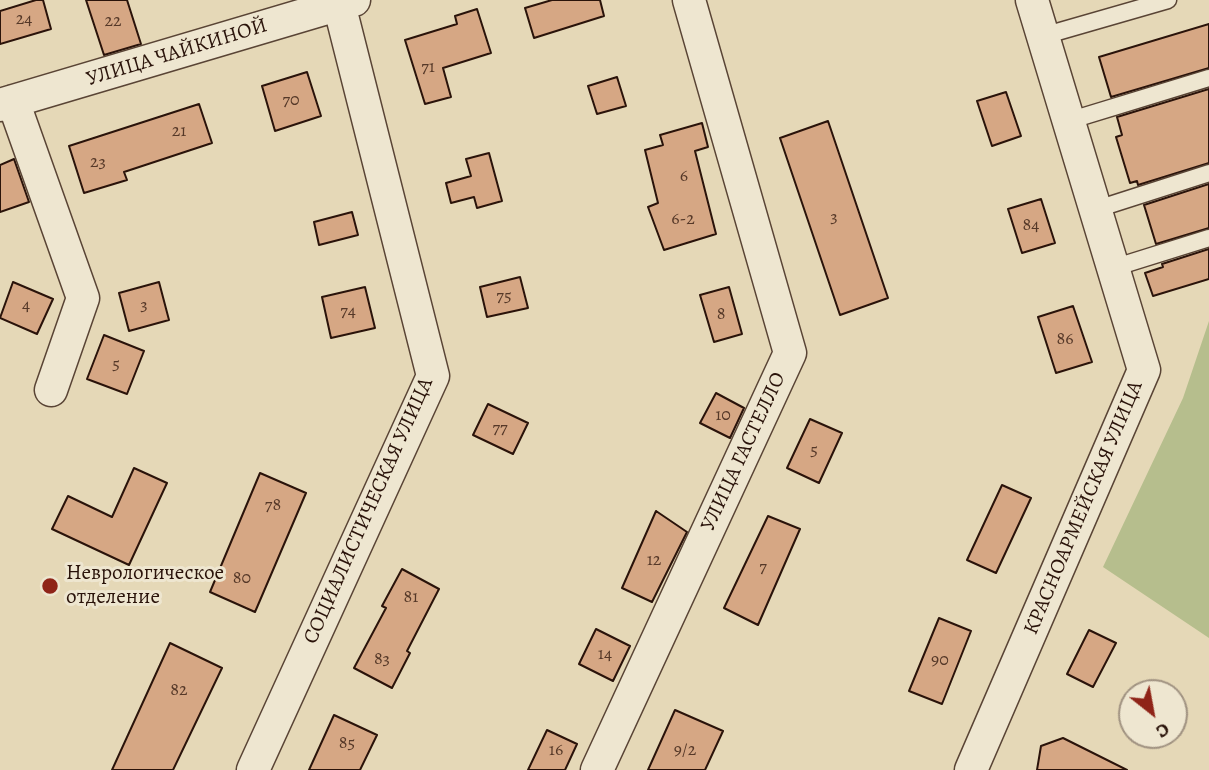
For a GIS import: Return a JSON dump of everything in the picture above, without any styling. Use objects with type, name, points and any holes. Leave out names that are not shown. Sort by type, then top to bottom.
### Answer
[{"type":"street","name":"УЛИЦА ГАСТЕЛЛО","points":[[597,770],[790,353],[689,0]]},
{"type":"street","name":"КРАСНОАРМЕЙСКАЯ УЛИЦА","points":[[971,770],[1143,370],[1097,209],[1032,0]]},
{"type":"street","name":"УЛИЦА ЧАЙКИНОЙ","points":[[7,103],[344,1]]},
{"type":"street","name":"СОЦИАЛИСТИЧЕСКАЯ УЛИЦА","points":[[253,770],[433,376],[344,1]]},
{"type":"street","points":[[7,103],[83,298],[51,390]]},
{"type":"lane","points":[[1043,36],[1168,0]]},
{"type":"lane","points":[[1068,121],[1209,78]]},
{"type":"lane","points":[[1097,209],[1209,173]]},
{"type":"lane","points":[[1113,268],[1209,238]]},
{"type":"green space","points":[[1209,321],[1209,638],[1103,567],[1183,398]]},
{"type":"building","points":[[43,0],[51,29],[0,44],[0,11]]},
{"type":"building","points":[[86,0],[127,0],[141,44],[104,55]]},
{"type":"building","points":[[552,0],[600,0],[604,16],[534,38],[525,8]]},
{"type":"building","points":[[477,9],[491,53],[443,68],[451,97],[425,104],[405,40],[457,24],[455,16]]},
{"type":"building","points":[[1209,24],[1209,68],[1111,97],[1099,57]]},
{"type":"building","points":[[307,72],[321,116],[275,131],[262,86]]},
{"type":"building","points":[[617,77],[626,106],[597,114],[588,86]]},
{"type":"building","points":[[1209,89],[1209,163],[1138,185],[1137,181],[1130,183],[1116,137],[1122,135],[1117,117]]},
{"type":"building","points":[[1006,92],[1021,136],[992,146],[977,101]]},
{"type":"building","points":[[199,104],[212,143],[124,172],[127,180],[84,193],[69,146]]},
{"type":"building","points":[[828,121],[888,298],[840,315],[780,138]]},
{"type":"building","points":[[702,123],[708,147],[695,151],[716,234],[664,250],[648,207],[658,203],[645,150],[663,145],[660,135]]},
{"type":"building","points":[[489,153],[502,201],[477,208],[474,197],[451,203],[446,183],[471,176],[466,159]]},
{"type":"building","points":[[14,159],[29,202],[0,212],[0,165]]},
{"type":"building","points":[[1209,184],[1209,228],[1156,244],[1144,205]]},
{"type":"building","points":[[1041,199],[1055,243],[1022,253],[1008,209]]},
{"type":"building","points":[[352,212],[358,235],[319,245],[314,222]]},
{"type":"building","points":[[1209,249],[1209,279],[1153,296],[1145,273],[1163,267],[1162,264]]},
{"type":"building","points":[[520,277],[528,308],[487,317],[480,287]]},
{"type":"building","points":[[13,282],[53,299],[37,334],[0,318]]},
{"type":"building","points":[[159,282],[169,320],[129,331],[119,293]]},
{"type":"building","points":[[365,287],[375,328],[331,338],[322,297]]},
{"type":"building","points":[[729,287],[742,334],[714,342],[700,295]]},
{"type":"building","points":[[1073,306],[1092,362],[1056,373],[1038,317]]},
{"type":"building","points":[[104,335],[144,351],[127,394],[87,379]]},
{"type":"building","points":[[716,393],[744,408],[730,438],[700,423]]},
{"type":"building","points":[[488,404],[528,423],[513,454],[473,435]]},
{"type":"building","points":[[810,419],[842,433],[819,483],[787,468]]},
{"type":"building","points":[[134,468],[167,483],[129,565],[52,529],[68,496],[112,517]]},
{"type":"building","points":[[260,473],[306,493],[255,612],[210,592]]},
{"type":"building","points":[[1002,485],[1031,498],[996,573],[967,560]]},
{"type":"building","points":[[656,511],[687,532],[652,602],[622,588]]},
{"type":"building","points":[[768,516],[800,529],[758,625],[724,608]]},
{"type":"building","points":[[402,569],[439,589],[407,651],[410,653],[392,688],[354,668],[386,608],[382,606]]},
{"type":"building","points":[[939,618],[971,631],[942,704],[909,691]]},
{"type":"building","points":[[596,629],[630,646],[613,681],[579,664]]},
{"type":"building","points":[[1089,630],[1116,643],[1093,687],[1067,674]]},
{"type":"building","points":[[170,643],[222,668],[173,770],[112,770]]},
{"type":"building","points":[[675,710],[723,731],[705,770],[648,770]]},
{"type":"building","points":[[334,715],[377,735],[360,770],[309,770]]},
{"type":"building","points":[[547,730],[577,744],[565,770],[528,770]]},
{"type":"building","points":[[1063,738],[1127,770],[1037,770],[1041,746]]},
{"type":"place","name":"Неврологическое отделение","points":[[50,586]]}]
